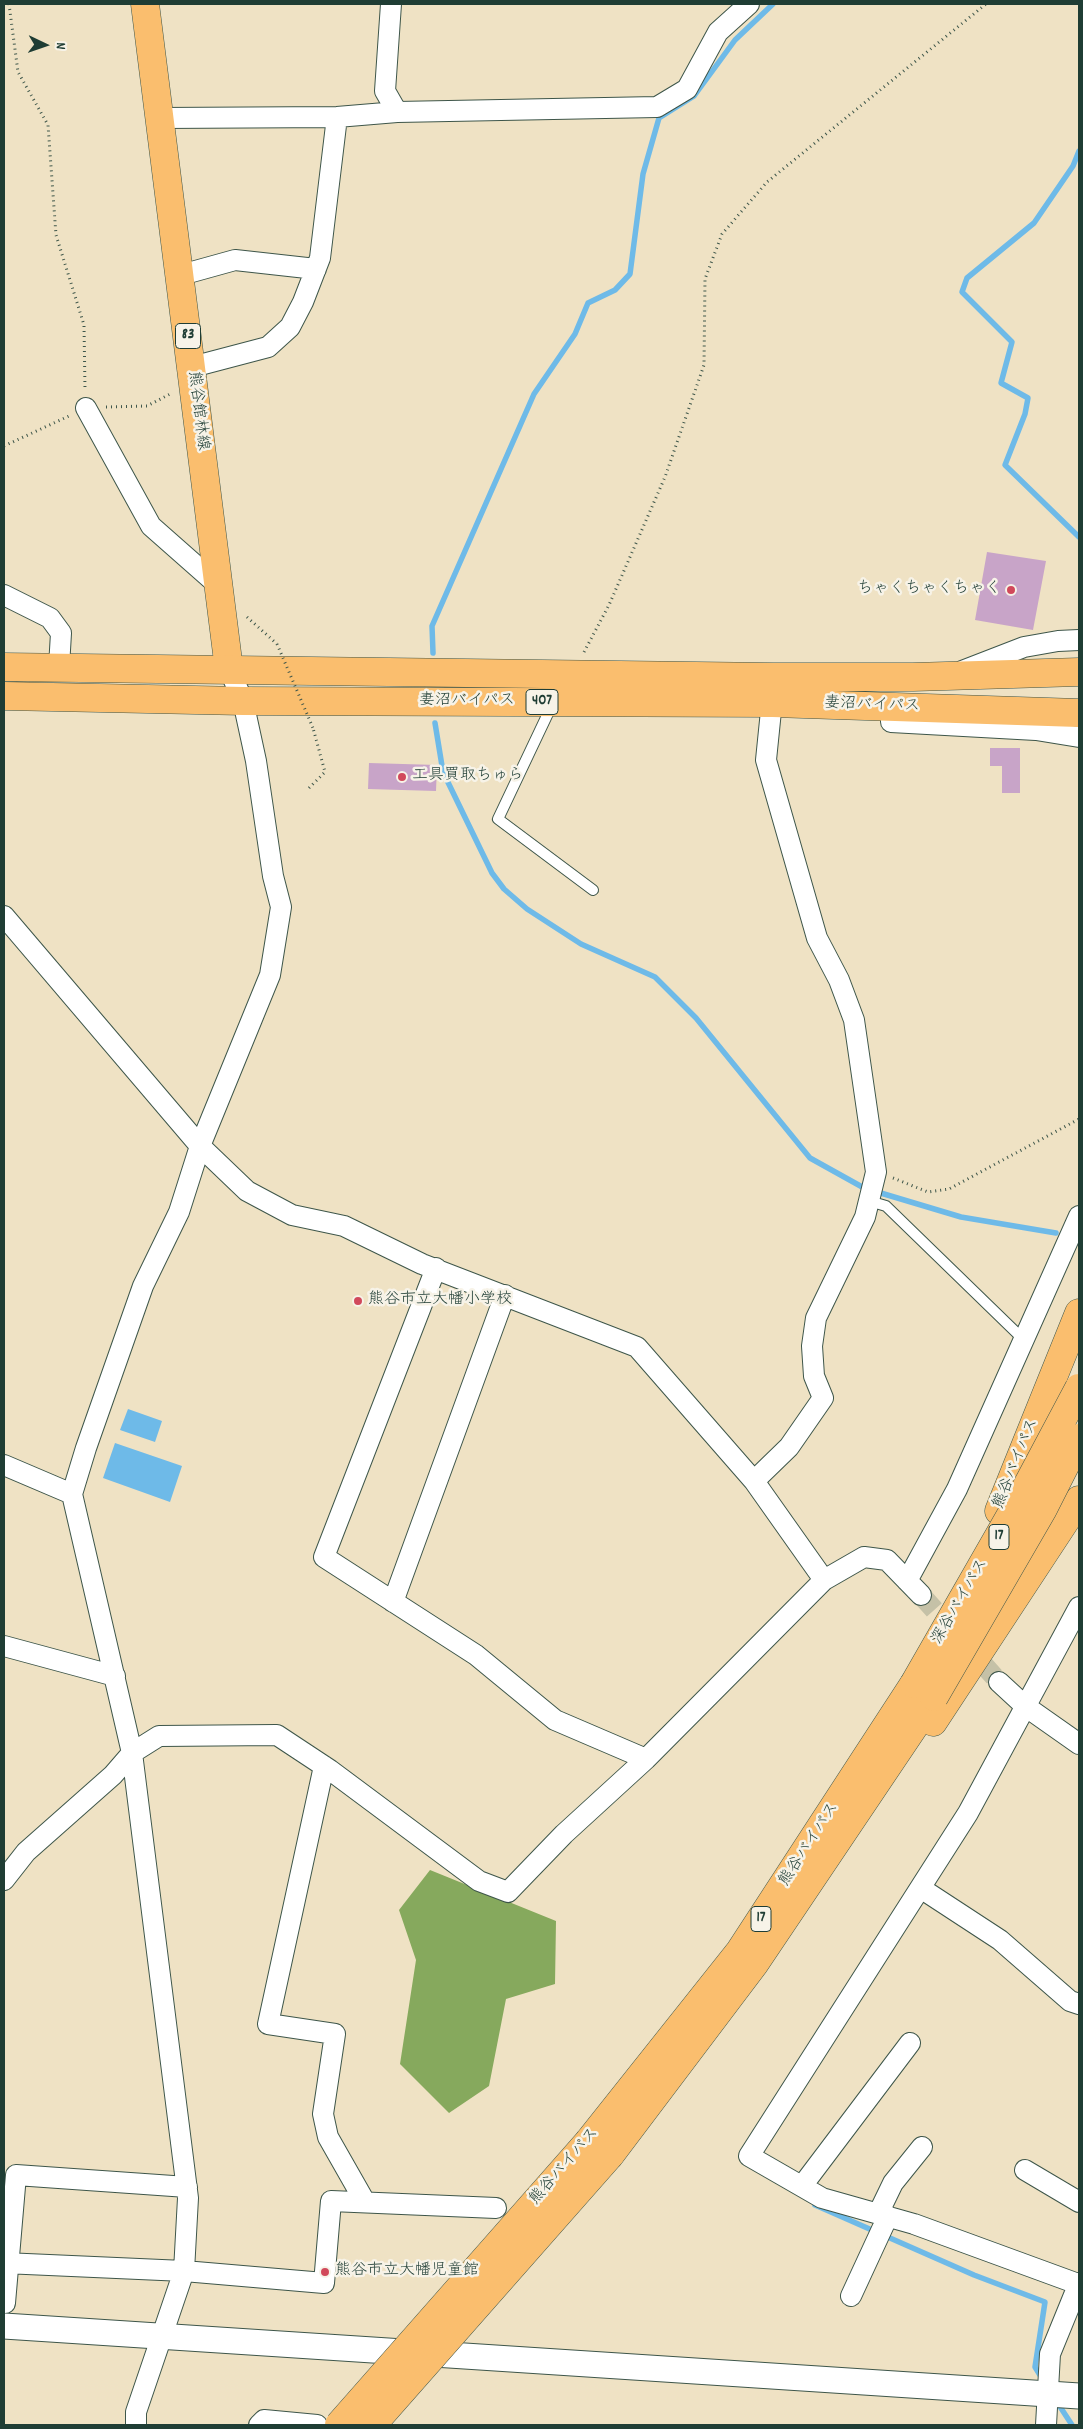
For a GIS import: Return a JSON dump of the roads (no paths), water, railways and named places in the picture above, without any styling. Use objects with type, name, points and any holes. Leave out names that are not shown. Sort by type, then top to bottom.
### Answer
[{"type":"main road","name":"熊谷館林線","points":[[145,4],[181,275],[229,669]]},
{"type":"main road","name":"妻沼バイパス","points":[[4,667],[572,674],[773,690],[891,707],[1079,713]]},
{"type":"main road","name":"妻沼バイパス","points":[[4,696],[243,702],[553,702],[773,690],[950,675],[1079,672]]},
{"type":"main road","name":"熊谷バイパス","points":[[372,2425],[599,2148],[755,1963],[815,1877],[924,1691],[1079,1313]]},
{"type":"main road","name":"深谷バイパス","points":[[924,1691],[1020,1500],[1079,1388]]},
{"type":"main road","name":"深谷バイパス","points":[[924,1691],[1042,1509],[1079,1438]]},
{"type":"main road","name":"17","points":[[815,1877],[872,1815],[1079,1500]]},
{"type":"main road","name":"熊谷バイパス","points":[[339,2425],[599,2148],[924,1691]]},
{"type":"street","points":[[391,4],[385,91],[397,112]]},
{"type":"street","points":[[161,118],[337,117],[397,112],[657,107],[687,89],[718,32],[749,4]]},
{"type":"street","points":[[193,374],[268,347],[290,327],[303,302],[320,258],[337,117]]},
{"type":"street","points":[[181,275],[235,260],[316,269]]},
{"type":"street","points":[[86,408],[151,526],[219,586]]},
{"type":"street","points":[[4,595],[50,618],[61,633],[59,667]]},
{"type":"street","points":[[950,675],[1024,647],[1058,641],[1079,640]]},
{"type":"street","points":[[136,2425],[136,2412],[184,2271],[188,2198],[132,1753],[72,1494],[143,1286],[179,1212],[200,1146],[270,975],[281,907],[273,876],[256,761],[243,702],[229,669]]},
{"type":"street","points":[[754,1481],[789,1447],[823,1398],[814,1376],[812,1346],[816,1318],[865,1217],[875,1175],[854,1020],[840,980],[817,938],[766,760],[773,690]]},
{"type":"street","points":[[891,707],[891,722],[1036,730],[1079,737]]},
{"type":"street","points":[[4,916],[200,1146],[247,1191],[292,1215],[344,1226],[436,1268],[637,1347],[754,1481],[824,1580]]},
{"type":"street","points":[[4,1880],[26,1852],[113,1775],[132,1753],[160,1736],[277,1735],[324,1766],[479,1881],[508,1892],[564,1834],[646,1760],[824,1580],[864,1557],[887,1560],[914,1588],[1079,1216]]},
{"type":"street","points":[[436,1268],[324,1557],[476,1655],[555,1720],[646,1760]]},
{"type":"street","points":[[393,1602],[505,1295]]},
{"type":"street","points":[[4,1465],[72,1494]]},
{"type":"street","points":[[1046,2425],[1050,2354],[1079,2283],[914,2224],[822,2198],[749,2156],[922,1889],[968,1814],[1079,1607]]},
{"type":"street","points":[[4,1646],[115,1676]]},
{"type":"street","points":[[999,1682],[1025,1706],[1079,1744]]},
{"type":"street","points":[[324,1766],[268,2024],[335,2034],[323,2114],[328,2137],[365,2202]]},
{"type":"street","points":[[922,1889],[1000,1940],[1070,2001],[1079,2004]]},
{"type":"street","points":[[802,2186],[910,2043]]},
{"type":"street","points":[[851,2296],[883,2215],[893,2183],[922,2147]]},
{"type":"street","points":[[1025,2170],[1079,2202]]},
{"type":"street","points":[[187,2187],[16,2175],[6,2263],[4,2315],[162,2336],[1079,2396]]},
{"type":"street","points":[[6,2263],[184,2271],[324,2283],[331,2201],[496,2208]]},
{"type":"street","points":[[259,2425],[264,2420],[317,2425]]},
{"type":"lane","points":[[553,702],[498,819],[594,890]]},
{"type":"lane","points":[[869,1200],[886,1206],[1025,1341]]},
{"type":"water","points":[[128,1409],[162,1421],[155,1442],[120,1430]]},
{"type":"water","points":[[115,1443],[182,1466],[170,1502],[103,1478]]},
{"type":"waterway","points":[[433,653],[432,626],[534,394],[575,334],[588,303],[615,290],[630,274],[643,174],[659,118],[694,96],[735,40],[773,4]]},
{"type":"waterway","points":[[1079,151],[1073,166],[1034,223],[967,278],[962,292],[1012,342],[1001,383],[1028,398],[1025,414],[1005,465],[1079,537]]},
{"type":"waterway","points":[[435,723],[443,772],[492,873],[504,889],[527,909],[581,944],[655,977],[696,1018],[810,1158],[864,1188],[961,1217],[1056,1233]]},
{"type":"waterway","points":[[815,2205],[974,2275],[1045,2302],[1035,2367],[1043,2380]]},
{"type":"waterway","points":[[1057,2402],[1072,2425]]},
{"type":"tunnel","points":[[921,1595],[999,1682]]},
{"type":"place","name":"ちゃくちゃくちゃく","points":[[1011,590]]},
{"type":"place","name":"工具買取ちゅら","points":[[402,777]]},
{"type":"place","name":"熊谷市立大幡小学校","points":[[358,1301]]},
{"type":"place","name":"熊谷市立大幡児童館","points":[[325,2272]]}]
